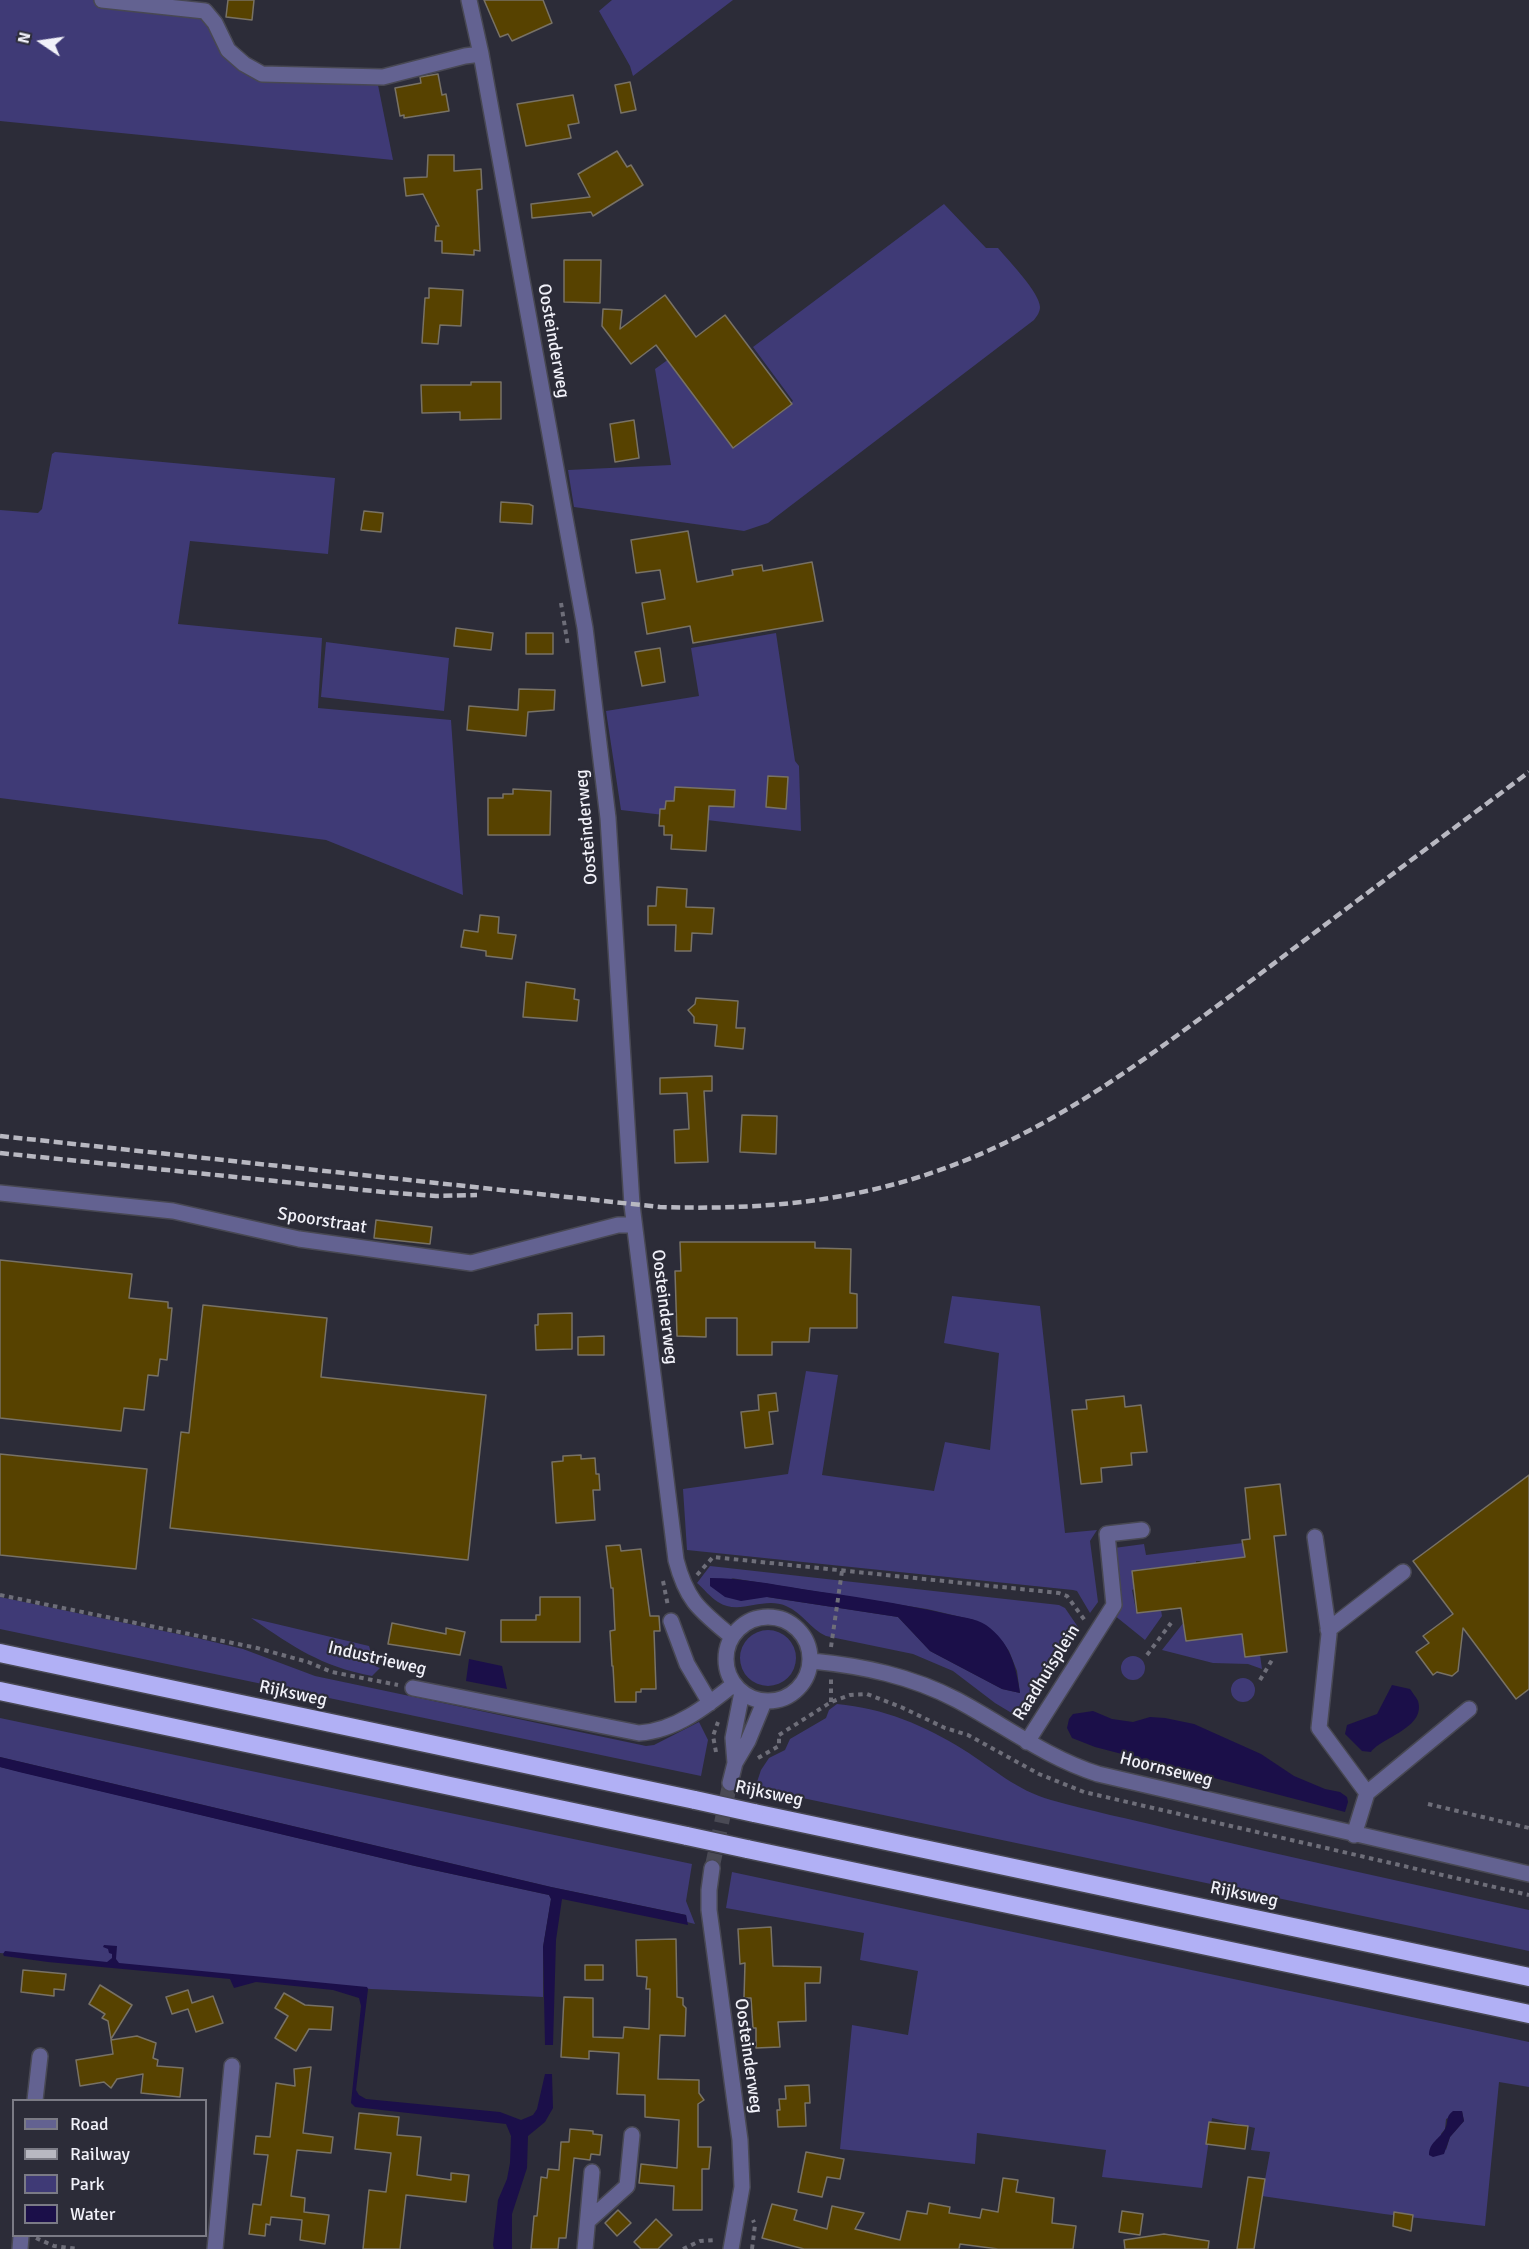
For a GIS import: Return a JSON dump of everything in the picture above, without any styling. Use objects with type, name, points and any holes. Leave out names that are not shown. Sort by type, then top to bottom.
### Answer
[{"type":"highway","name":"Rijksweg","points":[[0,1653],[1529,1977]]},
{"type":"highway","points":[[0,1691],[1529,2014]]},
{"type":"street","points":[[102,0],[205,11],[215,23],[228,50],[244,64],[262,74],[382,77],[465,56],[482,54]]},
{"type":"street","name":"Oosteinderweg","points":[[469,0],[482,54],[585,628],[608,818],[634,1225],[676,1560],[682,1582],[694,1604],[732,1637]]},
{"type":"street","name":"Spoorstraat","points":[[0,1193],[173,1211],[299,1239],[471,1263],[618,1225],[634,1225]]},
{"type":"street","name":"Raadhuisplein","points":[[1027,1742],[1114,1605],[1107,1534],[1142,1530]]},
{"type":"street","points":[[1315,1537],[1328,1630],[1319,1728],[1367,1793]]},
{"type":"street","points":[[1328,1630],[1403,1572]]},
{"type":"street","points":[[770,1616],[781,1618],[799,1629],[810,1648],[812,1661],[807,1679],[800,1687],[783,1698],[764,1702],[738,1688],[726,1667],[732,1637],[740,1627],[749,1621],[770,1616]]},
{"type":"street","points":[[671,1621],[687,1664],[710,1703]]},
{"type":"street","name":"Hoornseweg","points":[[812,1661],[865,1668],[913,1681],[955,1699],[1057,1758],[1098,1774],[1529,1874]]},
{"type":"street","name":"Industrieweg","points":[[413,1688],[639,1733],[655,1731],[679,1722],[738,1688]]},
{"type":"street","points":[[735,1763],[734,1738],[738,1688]]},
{"type":"street","points":[[730,1782],[735,1763],[748,1741],[764,1702]]},
{"type":"street","points":[[1354,1835],[1367,1793],[1469,1709]]},
{"type":"street","name":"Oosteinderweg","points":[[712,1868],[709,1910],[740,2140],[742,2187],[731,2246]]},
{"type":"street","points":[[35,2099],[40,2056]]},
{"type":"street","points":[[215,2249],[232,2066]]},
{"type":"street","points":[[588,2221],[627,2186],[632,2135]]},
{"type":"street","points":[[585,2249],[592,2172]]},
{"type":"path","points":[[560,592],[569,652]]},
{"type":"path","points":[[682,1582],[694,1578],[713,1557],[1059,1593],[1067,1596],[1087,1624],[1100,1626]]},
{"type":"path","points":[[836,1611],[842,1571]]},
{"type":"path","name":"Industrieweg","points":[[0,1594],[257,1648],[308,1662],[332,1672],[413,1688]]},
{"type":"path","points":[[1147,1655],[1171,1623]]},
{"type":"path","points":[[1260,1680],[1272,1660]]},
{"type":"path","points":[[717,1756],[712,1736],[718,1721]]},
{"type":"path","points":[[762,1755],[780,1746],[779,1735]]},
{"type":"path","points":[[1428,1804],[1529,1827]]},
{"type":"path","points":[[683,2249],[700,2241],[731,2246]]},
{"type":"green space","points":[[0,0],[176,0],[201,3],[218,13],[240,51],[264,68],[375,70],[393,160],[0,121]]},
{"type":"green space","points":[[612,0],[733,0],[633,76],[630,66],[599,11]]},
{"type":"green space","points":[[944,204],[986,248],[998,248],[1023,277],[1039,301],[1039,311],[1034,320],[768,523],[744,531],[574,507],[568,470],[671,465],[655,369],[669,359],[734,445],[793,401],[753,347]]},
{"type":"green space","points":[[55,452],[335,478],[328,554],[190,541],[178,624],[322,638],[318,708],[451,720],[463,895],[326,840],[0,798],[0,510],[38,513],[42,509],[52,454]]},
{"type":"green space","points":[[776,633],[795,761],[799,766],[801,831],[621,810],[606,711],[699,696],[691,648]]},
{"type":"green space","points":[[326,642],[449,658],[444,711],[321,697]]},
{"type":"green space","points":[[952,1296],[1040,1306],[1065,1533],[1097,1530],[1090,1541],[1098,1602],[1090,1613],[1077,1591],[1073,1590],[687,1550],[683,1489],[788,1474],[806,1371],[838,1375],[822,1475],[934,1491],[945,1442],[990,1450],[999,1353],[944,1343]]},
{"type":"green space","points":[[1243,1543],[1244,1554],[1248,1554],[1248,1557],[1196,1561],[1196,1563],[1135,1570],[1132,1574],[1134,1589],[1132,1590],[1136,1610],[1140,1613],[1161,1610],[1162,1616],[1145,1640],[1114,1615],[1114,1548],[1144,1544],[1146,1555]]},
{"type":"green space","points":[[710,1566],[1059,1605],[1065,1608],[1080,1630],[1020,1718],[995,1703],[953,1671],[913,1654],[826,1636],[786,1606],[769,1603],[743,1607],[726,1606],[715,1600],[697,1583]],"holes":[[[731,1578],[927,1609],[974,1620],[1002,1641],[1017,1671],[1020,1693],[1002,1689],[930,1651],[898,1617],[767,1597]]]},
{"type":"green space","points":[[0,1597],[243,1649],[315,1676],[646,1746],[654,1745],[699,1722],[708,1740],[701,1776],[0,1629]]},
{"type":"green space","points":[[251,1618],[369,1646],[375,1666],[380,1668],[372,1676],[337,1667],[308,1654]]},
{"type":"green space","points":[[1184,1622],[1190,1640],[1242,1634],[1260,1655],[1262,1669],[1248,1664],[1213,1663],[1162,1650]]},
{"type":"green space","points":[[763,1630],[773,1630],[788,1638],[794,1647],[796,1658],[794,1669],[788,1678],[773,1686],[763,1686],[752,1681],[745,1674],[740,1663],[740,1653],[745,1642],[752,1635]]},
{"type":"green space","points":[[1133,1656],[1141,1660],[1145,1668],[1141,1676],[1133,1680],[1125,1676],[1121,1668],[1125,1660]]},
{"type":"green space","points":[[1243,1678],[1248,1679],[1254,1685],[1254,1695],[1248,1701],[1243,1702],[1238,1701],[1232,1695],[1231,1690],[1232,1685],[1238,1679]]},
{"type":"green space","points":[[837,1704],[887,1714],[935,1733],[1016,1785],[1051,1800],[1529,1910],[1529,1951],[755,1788],[761,1770],[769,1758],[785,1750],[790,1739],[826,1718],[829,1710]]},
{"type":"green space","points":[[0,1718],[692,1864],[686,1901],[695,1924],[687,1922],[686,1915],[551,1887],[0,1757]]},
{"type":"green space","points":[[0,1767],[415,1866],[549,1895],[551,1899],[543,1947],[543,1997],[371,1989],[0,1953]]},
{"type":"green space","points":[[732,1872],[1529,2042],[1529,2087],[1499,2082],[1485,2226],[1262,2196],[1270,2152],[1251,2150],[1255,2128],[1212,2118],[1202,2188],[1102,2177],[1106,2150],[977,2133],[975,2164],[840,2149],[852,2025],[908,2035],[918,1971],[860,1960],[864,1933],[726,1908]],"holes":[[[1462,2111],[1464,2121],[1450,2137],[1446,2150],[1441,2134],[1445,2129],[1446,2119]]]},
{"type":"water","points":[[710,1578],[733,1579],[856,1597],[911,1606],[977,1621],[986,1625],[1001,1639],[1011,1655],[1020,1693],[1002,1689],[930,1651],[898,1617],[767,1597],[741,1601],[725,1597],[710,1586]]},
{"type":"water","points":[[469,1659],[502,1666],[507,1689],[466,1681]]},
{"type":"water","points":[[1392,1685],[1410,1689],[1418,1701],[1419,1710],[1416,1718],[1410,1725],[1371,1752],[1362,1751],[1345,1734],[1347,1725],[1377,1714]]},
{"type":"water","points":[[1093,1711],[1112,1719],[1133,1722],[1150,1717],[1194,1724],[1261,1754],[1294,1776],[1325,1789],[1340,1792],[1347,1797],[1345,1812],[1095,1747],[1072,1738],[1067,1728],[1069,1719],[1073,1714]]},
{"type":"water","points":[[0,1757],[551,1887],[686,1915],[688,1925],[562,1899],[556,1940],[553,2045],[545,2045],[543,1947],[551,1899],[549,1895],[415,1866],[19,1772],[0,1767]]},
{"type":"water","points":[[104,1945],[117,1946],[116,1959],[119,1963],[367,1987],[356,2090],[366,2099],[500,2112],[521,2120],[533,2115],[537,2109],[545,2074],[552,2074],[553,2108],[545,2122],[528,2136],[527,2168],[512,2214],[512,2249],[494,2249],[493,2245],[498,2200],[507,2179],[510,2163],[511,2136],[506,2124],[355,2107],[351,2103],[361,2006],[359,1998],[333,1990],[256,1982],[234,1988],[230,1979],[48,1962],[3,1954],[5,1951],[107,1962],[112,1958],[112,1954],[103,1947]]},
{"type":"water","points":[[1453,2111],[1462,2111],[1464,2121],[1450,2137],[1444,2154],[1433,2157],[1429,2155],[1429,2151],[1443,2132],[1449,2115]]},
{"type":"building","points":[[228,0],[254,0],[252,20],[226,17]]},
{"type":"building","points":[[484,0],[543,0],[552,23],[512,41],[508,34],[500,37]]},
{"type":"building","points":[[438,74],[442,95],[446,94],[449,111],[404,118],[404,115],[400,116],[395,88],[421,83],[420,77]]},
{"type":"building","points":[[630,82],[636,110],[621,113],[615,85]]},
{"type":"building","points":[[573,95],[579,123],[568,125],[571,138],[526,146],[517,104]]},
{"type":"building","points":[[617,151],[627,167],[631,165],[643,185],[593,216],[591,212],[532,218],[531,204],[590,197],[578,174]]},
{"type":"building","points":[[428,155],[454,155],[454,171],[481,169],[482,189],[477,190],[480,251],[474,250],[474,255],[442,253],[442,241],[435,241],[436,226],[439,226],[423,194],[406,196],[404,178],[427,177]]},
{"type":"building","points":[[564,260],[601,260],[600,303],[564,302]]},
{"type":"building","points":[[429,288],[463,290],[461,326],[440,325],[438,344],[422,343],[425,298],[429,298]]},
{"type":"building","points":[[665,295],[696,337],[725,315],[792,404],[733,448],[656,345],[631,364],[602,326],[603,309],[622,310],[620,329]]},
{"type":"building","points":[[471,382],[501,382],[501,419],[460,420],[460,412],[422,413],[421,385],[471,385]]},
{"type":"building","points":[[634,420],[639,458],[615,462],[610,424]]},
{"type":"building","points":[[501,502],[533,506],[532,524],[500,522]]},
{"type":"building","points":[[364,511],[383,513],[381,532],[361,530]]},
{"type":"building","points":[[688,531],[697,582],[733,575],[732,570],[762,565],[763,571],[812,562],[823,621],[693,643],[690,626],[647,634],[642,603],[665,599],[660,570],[636,573],[631,540]]},
{"type":"building","points":[[456,628],[493,633],[491,650],[454,646]]},
{"type":"building","points":[[526,633],[553,633],[553,654],[526,654]]},
{"type":"building","points":[[660,648],[665,682],[642,686],[635,652]]},
{"type":"building","points":[[519,689],[555,690],[554,710],[528,712],[526,736],[467,730],[469,706],[518,710]]},
{"type":"building","points":[[768,776],[788,777],[786,809],[766,807]]},
{"type":"building","points":[[675,787],[735,790],[734,807],[709,806],[706,851],[671,849],[672,835],[664,835],[664,826],[659,826],[660,809],[665,809],[666,801],[674,801]]},
{"type":"building","points":[[513,789],[551,791],[550,835],[488,835],[488,798],[503,798],[503,794],[513,794]]},
{"type":"building","points":[[657,887],[687,889],[686,907],[714,908],[712,934],[692,933],[691,951],[675,951],[676,925],[648,925],[648,906],[656,906]]},
{"type":"building","points":[[480,915],[499,917],[498,933],[516,935],[512,959],[486,956],[486,951],[461,947],[464,930],[478,932]]},
{"type":"building","points":[[526,982],[575,989],[574,999],[579,1000],[577,1021],[523,1017]]},
{"type":"building","points":[[696,998],[738,1001],[736,1028],[745,1028],[743,1049],[715,1046],[717,1025],[694,1023],[694,1017],[688,1010],[695,1004]]},
{"type":"building","points":[[712,1076],[712,1091],[704,1091],[708,1162],[675,1163],[674,1130],[689,1129],[687,1093],[660,1094],[660,1078]]},
{"type":"building","points":[[742,1115],[777,1116],[776,1154],[740,1152]]},
{"type":"building","points":[[376,1220],[432,1227],[430,1244],[374,1238]]},
{"type":"building","points":[[680,1242],[815,1242],[815,1248],[851,1249],[850,1293],[857,1294],[857,1328],[810,1328],[809,1342],[772,1342],[772,1355],[737,1355],[737,1318],[706,1318],[706,1337],[677,1336],[675,1271],[681,1271]]},
{"type":"building","points":[[0,1260],[132,1274],[129,1298],[168,1302],[168,1308],[172,1308],[167,1360],[160,1359],[158,1376],[148,1375],[144,1410],[124,1408],[121,1431],[0,1418]]},
{"type":"building","points":[[203,1305],[327,1318],[321,1377],[486,1395],[468,1560],[170,1528],[181,1432],[189,1433]]},
{"type":"building","points":[[572,1313],[572,1349],[536,1350],[535,1325],[538,1325],[538,1314]]},
{"type":"building","points":[[604,1336],[604,1355],[578,1355],[578,1337]]},
{"type":"building","points":[[776,1393],[778,1411],[769,1412],[773,1444],[745,1448],[741,1412],[759,1410],[758,1395]]},
{"type":"building","points":[[1124,1396],[1125,1407],[1141,1405],[1147,1452],[1131,1453],[1132,1465],[1101,1468],[1102,1482],[1081,1484],[1072,1410],[1087,1409],[1086,1400]]},
{"type":"building","points":[[0,1454],[147,1469],[136,1569],[0,1555]]},
{"type":"building","points":[[581,1455],[581,1459],[595,1458],[596,1474],[599,1474],[600,1490],[593,1490],[595,1520],[556,1523],[552,1462],[563,1461],[563,1456]]},
{"type":"building","points":[[1529,1475],[1529,1689],[1516,1699],[1463,1628],[1458,1671],[1452,1676],[1437,1672],[1433,1675],[1416,1652],[1429,1643],[1423,1636],[1453,1614],[1413,1561]]},
{"type":"building","points":[[1280,1484],[1286,1535],[1274,1536],[1287,1652],[1245,1657],[1242,1634],[1186,1641],[1181,1608],[1137,1613],[1132,1571],[1245,1557],[1242,1540],[1250,1539],[1245,1488]]},
{"type":"building","points":[[620,1545],[621,1551],[641,1549],[650,1616],[659,1616],[660,1631],[654,1631],[656,1689],[641,1689],[641,1692],[636,1692],[636,1702],[615,1702],[610,1631],[615,1630],[613,1588],[611,1588],[606,1546]]},
{"type":"building","points":[[540,1597],[580,1597],[580,1642],[501,1642],[501,1620],[536,1620],[536,1615],[540,1615]]},
{"type":"building","points":[[392,1623],[446,1634],[446,1628],[465,1632],[460,1655],[388,1644]]},
{"type":"building","points":[[771,1927],[773,1966],[821,1967],[820,1983],[805,1983],[806,2021],[778,2022],[780,2047],[756,2048],[756,2028],[753,2028],[751,1998],[744,1998],[745,1963],[740,1964],[738,1929]]},
{"type":"building","points":[[676,1939],[677,1997],[683,1998],[683,2005],[686,2008],[685,2036],[660,2035],[658,2079],[699,2080],[699,2093],[704,2100],[698,2104],[698,2147],[711,2147],[709,2169],[702,2169],[702,2210],[673,2210],[674,2186],[639,2183],[641,2164],[677,2168],[679,2120],[645,2117],[645,2095],[617,2094],[619,2053],[589,2051],[589,2059],[561,2057],[564,1997],[593,1998],[593,2037],[623,2038],[624,2027],[649,2029],[650,1989],[646,1989],[647,1977],[637,1976],[636,1940]]},
{"type":"building","points":[[585,1965],[603,1965],[603,1980],[585,1980]]},
{"type":"building","points":[[23,1970],[66,1974],[64,1990],[54,1989],[54,1996],[21,1992]]},
{"type":"building","points":[[100,1985],[132,2005],[111,2039],[108,2021],[102,2018],[105,2014],[89,2004]]},
{"type":"building","points":[[188,1990],[192,2003],[213,1996],[223,2023],[196,2032],[188,2009],[172,2014],[166,1997]]},
{"type":"building","points":[[284,1993],[305,2005],[333,2007],[331,2030],[309,2029],[296,2051],[275,2038],[288,2016],[275,2008]]},
{"type":"building","points":[[137,2036],[156,2043],[153,2058],[158,2060],[157,2066],[183,2068],[180,2097],[141,2093],[143,2074],[117,2079],[111,2088],[104,2082],[80,2086],[76,2060],[113,2054],[111,2040]]},
{"type":"building","points":[[311,2067],[303,2133],[333,2137],[331,2153],[297,2150],[291,2196],[305,2198],[304,2212],[329,2215],[325,2244],[300,2240],[302,2220],[271,2217],[270,2225],[266,2224],[265,2236],[249,2234],[253,2204],[261,2205],[268,2155],[254,2154],[256,2136],[270,2137],[276,2083],[295,2086],[294,2069]]},
{"type":"building","points":[[809,2085],[810,2103],[805,2103],[806,2126],[778,2127],[777,2110],[780,2110],[779,2099],[786,2099],[785,2086]]},
{"type":"building","points":[[359,2113],[399,2117],[397,2135],[421,2137],[417,2175],[451,2180],[451,2173],[469,2175],[466,2202],[406,2195],[400,2249],[363,2249],[369,2190],[386,2192],[391,2153],[355,2149]]},
{"type":"building","points":[[1209,2122],[1248,2126],[1245,2149],[1206,2144]]},
{"type":"building","points":[[570,2129],[593,2131],[593,2134],[602,2135],[600,2155],[591,2154],[590,2160],[574,2158],[566,2238],[559,2238],[558,2249],[531,2249],[541,2177],[547,2178],[548,2169],[559,2170],[561,2142],[569,2142]]},
{"type":"building","points":[[806,2152],[844,2159],[840,2179],[827,2177],[822,2197],[798,2192]]},
{"type":"building","points":[[1248,2177],[1265,2179],[1254,2249],[1237,2249]]},
{"type":"building","points":[[1003,2178],[1018,2180],[1016,2192],[1054,2198],[1052,2223],[1076,2226],[1073,2249],[998,2249],[960,2244],[959,2249],[804,2249],[762,2238],[772,2204],[797,2210],[794,2220],[827,2229],[832,2206],[864,2213],[855,2229],[900,2240],[907,2211],[927,2214],[929,2203],[950,2207],[949,2213],[980,2218],[982,2209],[998,2212]]},
{"type":"building","points":[[618,2210],[631,2223],[617,2236],[605,2223]]},
{"type":"building","points":[[1122,2211],[1143,2214],[1140,2235],[1119,2232]]},
{"type":"building","points":[[1394,2212],[1413,2215],[1411,2231],[1393,2226]]},
{"type":"building","points":[[656,2219],[672,2235],[658,2249],[641,2249],[634,2242]]},
{"type":"building","points":[[1164,2234],[1209,2241],[1208,2249],[1125,2249],[1124,2240]]},
{"type":"tunnel","points":[[712,1868],[730,1783]]},
{"type":"railway","points":[[0,1136],[660,1207],[765,1205],[869,1191],[937,1171],[981,1154],[1023,1134],[1104,1086],[1218,1005],[1529,772]]},
{"type":"railway","points":[[0,1153],[383,1192],[436,1196],[477,1195]]}]
